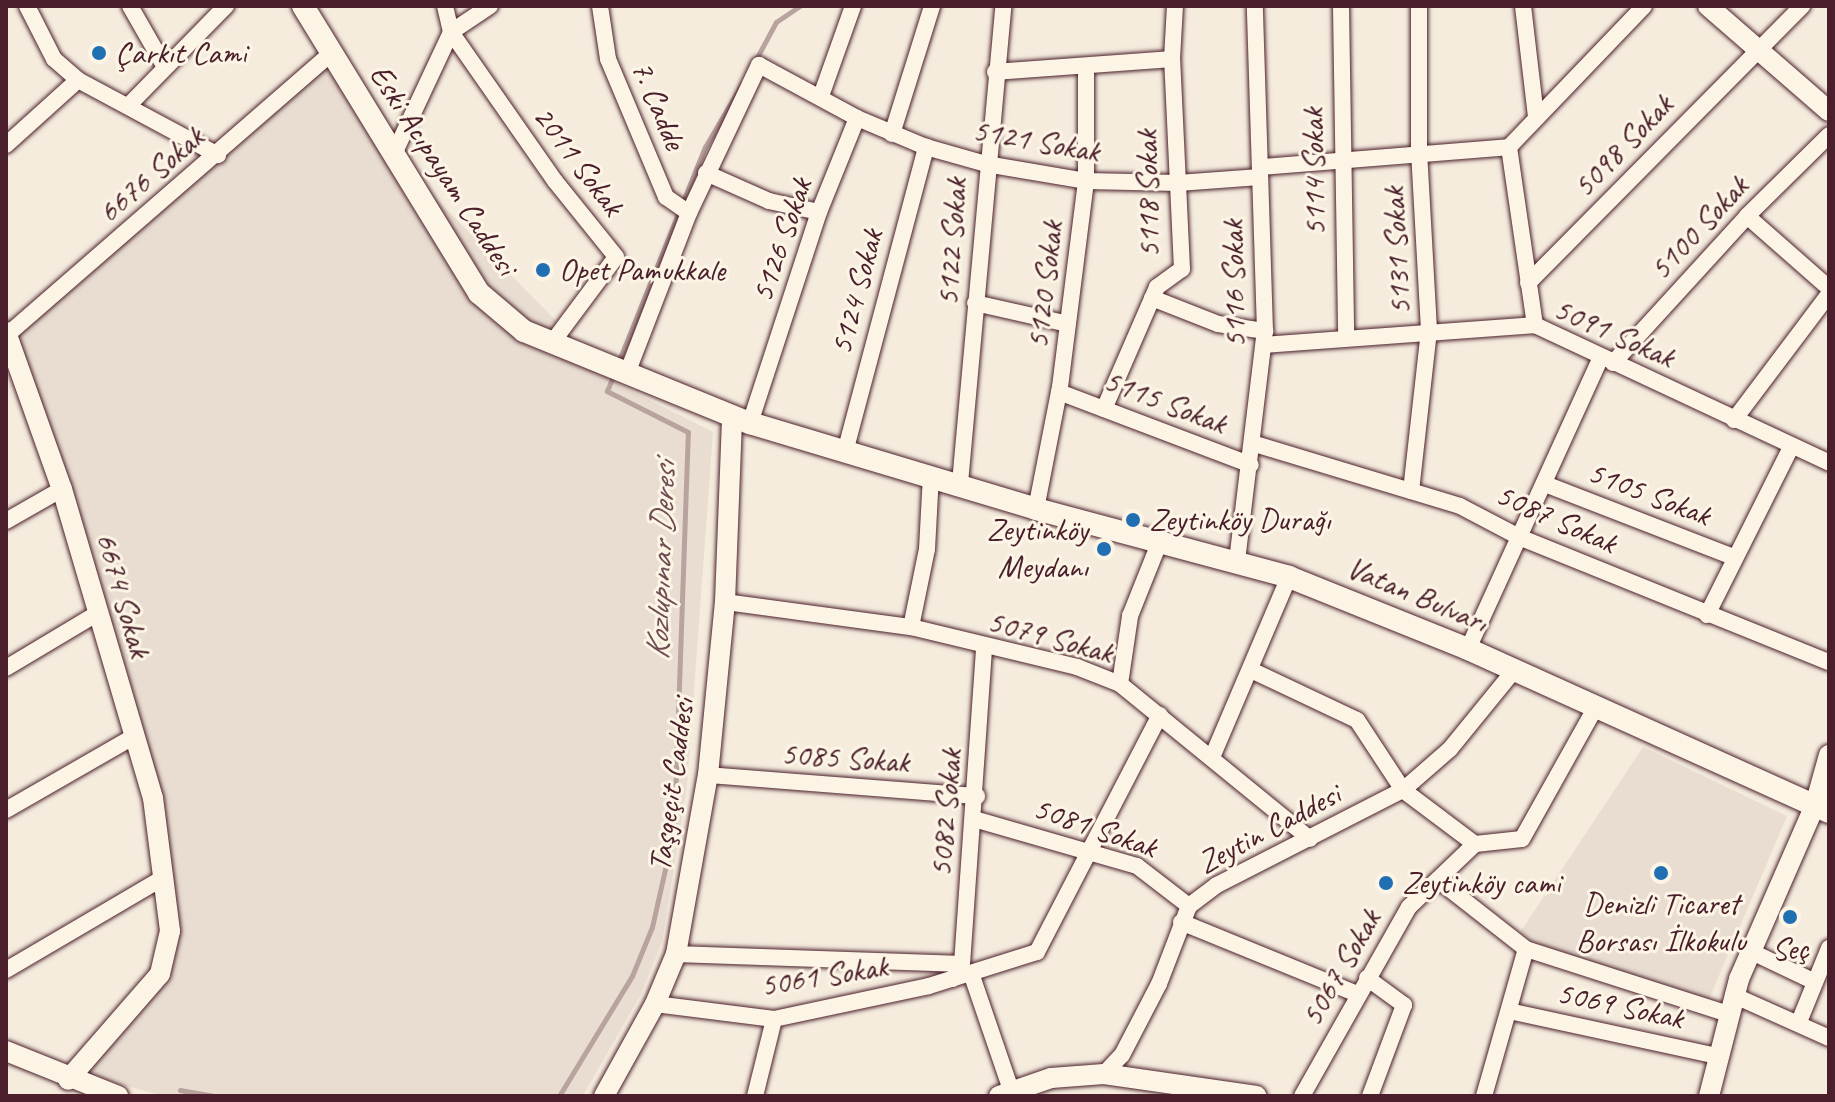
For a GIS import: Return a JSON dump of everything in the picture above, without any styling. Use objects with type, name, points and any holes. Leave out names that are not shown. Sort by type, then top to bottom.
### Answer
[{"type":"main road","name":"Eski Acıpayam Caddesi","points":[[303,6],[329,55],[479,293],[524,331],[741,420]]},
{"type":"main road","name":"Vatan Bulvarı","points":[[741,420],[960,483],[1036,509],[1289,577],[1468,649],[1512,673],[1594,710],[1822,808]]},
{"type":"street","points":[[27,6],[54,59],[78,80],[218,155]]},
{"type":"street","points":[[130,6],[165,67]]},
{"type":"street","points":[[129,105],[226,6]]},
{"type":"street","name":"2011 Sokak","points":[[445,6],[451,32],[555,181],[616,257],[552,343]]},
{"type":"street","points":[[393,156],[451,32],[490,6]]},
{"type":"street","name":"7. Cadde","points":[[600,6],[608,59],[666,197],[686,210]]},
{"type":"street","points":[[821,96],[853,6]]},
{"type":"street","points":[[892,134],[932,6]]},
{"type":"street","name":"5122 Sokak","points":[[960,483],[986,164],[1003,6]]},
{"type":"street","name":"5118 Sokak","points":[[1104,409],[1157,287],[1182,269],[1172,59],[1175,6]]},
{"type":"street","name":"5116 Sokak","points":[[1237,561],[1255,444],[1265,338],[1255,6]]},
{"type":"street","name":"5114 Sokak","points":[[1341,6],[1346,337]]},
{"type":"street","name":"5131 Sokak","points":[[1411,491],[1429,330],[1419,150],[1419,6]]},
{"type":"street","points":[[1523,6],[1536,116]]},
{"type":"street","points":[[1535,325],[1509,147],[1644,6]]},
{"type":"street","points":[[1708,6],[1829,111]]},
{"type":"street","name":"5098 Sokak","points":[[1528,283],[1802,6]]},
{"type":"street","name":"6676 Sokak","points":[[7,334],[218,155],[329,55]]},
{"type":"street","points":[[995,72],[1172,59]]},
{"type":"street","points":[[619,368],[686,210],[759,65],[857,118]]},
{"type":"street","name":"5120 Sokak","points":[[1036,509],[1059,392],[1086,181],[1086,67]]},
{"type":"street","points":[[6,145],[78,80]]},
{"type":"street","name":"5121 Sokak","points":[[857,118],[926,147],[986,164],[1086,181],[1178,183],[1419,150],[1509,147]]},
{"type":"street","name":"5126 Sokak","points":[[741,420],[857,118]]},
{"type":"street","name":"5100 Sokak","points":[[1468,649],[1519,537],[1607,360],[1829,135]]},
{"type":"street","name":"5124 Sokak","points":[[845,452],[926,147]]},
{"type":"street","points":[[706,173],[769,201],[819,212]]},
{"type":"street","points":[[1734,420],[1829,291],[1747,216]]},
{"type":"street","name":"5091 Sokak","points":[[1152,298],[1218,324],[1265,338],[1346,337],[1535,325],[1829,463]]},
{"type":"street","points":[[975,303],[1068,324]]},
{"type":"street","name":"6674 Sokak","points":[[7,334],[10,360],[62,489],[153,798],[170,931],[160,974],[68,1080]]},
{"type":"street","name":"5115 Sokak","points":[[1059,392],[1251,465]]},
{"type":"street","name":"Taşgeçit Caddesi","points":[[604,1096],[655,1004],[676,954],[708,775],[741,420]]},
{"type":"street","name":"5087 Sokak","points":[[1255,444],[1460,506],[1519,537],[1829,662]]},
{"type":"street","points":[[1707,615],[1733,557],[1791,447]]},
{"type":"street","points":[[911,627],[927,549],[931,476]]},
{"type":"street","name":"5105 Sokak","points":[[1545,484],[1733,557]]},
{"type":"street","points":[[6,521],[62,489]]},
{"type":"street","points":[[1120,684],[1130,616],[1160,541]]},
{"type":"street","points":[[1213,755],[1289,577]]},
{"type":"street","name":"5079 Sokak","points":[[725,602],[911,627],[984,649],[1077,667],[1120,684],[1213,755],[1310,839]]},
{"type":"street","points":[[6,668],[98,613]]},
{"type":"street","name":"5082 Sokak","points":[[953,979],[966,968],[984,649]]},
{"type":"street","points":[[1251,670],[1357,720],[1403,790],[1475,844],[1522,839],[1594,710]]},
{"type":"street","name":"Zeytin Caddesi","points":[[1104,1074],[1122,1055],[1135,1032],[1185,914],[1217,885],[1403,790],[1450,749],[1512,673]]},
{"type":"street","points":[[676,954],[966,968],[1037,952],[1160,715]]},
{"type":"street","points":[[6,810],[133,737]]},
{"type":"street","points":[[1709,1096],[1731,1004],[1750,951],[1822,808],[1829,755]]},
{"type":"street","name":"5085 Sokak","points":[[708,775],[977,796]]},
{"type":"street","name":"5081 Sokak","points":[[974,819],[1092,850],[1159,877],[1185,914]]},
{"type":"street","name":"5067 Sokak","points":[[1302,1096],[1409,907],[1475,844]]},
{"type":"street","points":[[6,970],[161,879]]},
{"type":"street","points":[[1438,880],[1526,949],[1799,1022],[1829,1038]]},
{"type":"street","points":[[1185,914],[1357,994]]},
{"type":"street","points":[[1799,1022],[1829,948]]},
{"type":"street","points":[[1484,1096],[1526,949]]},
{"type":"street","points":[[1750,951],[1815,982]]},
{"type":"street","points":[[966,968],[1005,1093],[1050,1087],[1104,1074],[1256,1096]]},
{"type":"street","points":[[1367,978],[1404,1005],[1370,1096]]},
{"type":"street","name":"5061 Sokak","points":[[655,1004],[774,1019],[953,979]]},
{"type":"street","name":"5069 Sokak","points":[[1509,1011],[1718,1056]]},
{"type":"street","points":[[755,1096],[774,1019]]},
{"type":"street","points":[[6,1051],[68,1080],[118,1096]]},
{"type":"shaded area","points":[[319,65],[351,89],[402,164],[618,384],[713,432],[687,786],[662,942],[641,994],[583,1096],[164,1096],[68,1070],[155,963],[165,880],[157,797],[7,335]]},
{"type":"shaded area","name":"Denizli Ticaret Borsası İlkokulu","points":[[1643,747],[1787,816],[1709,999],[1535,944],[1521,931]]},
{"type":"waterway","name":"Kozlupınar Deresi","points":[[755,61],[776,22],[800,6]]},
{"type":"waterway","name":"Kozlupınar Deresi","points":[[618,363],[705,147],[742,84]]},
{"type":"waterway","name":"Kozlupınar Deresi","points":[[559,1096],[632,976],[652,927],[674,829],[688,432],[607,391],[613,376]]},
{"type":"waterway","name":"Kozlupınar Deresi","points":[[180,1090],[215,1096]]},
{"type":"place","name":"Çarkıt Cami","points":[[99,53]]},
{"type":"place","name":"Opet Pamukkale","points":[[543,270]]},
{"type":"place","name":"Zeytinköy Durağı","points":[[1133,520]]},
{"type":"place","name":"Zeytinköy Meydanı","points":[[1104,549]]},
{"type":"place","name":"Denizli Ticaret Borsası İlkokulu","points":[[1661,873]]},
{"type":"place","name":"Zeytinköy cami","points":[[1386,883]]},
{"type":"place","name":"Seç","points":[[1790,917]]}]
